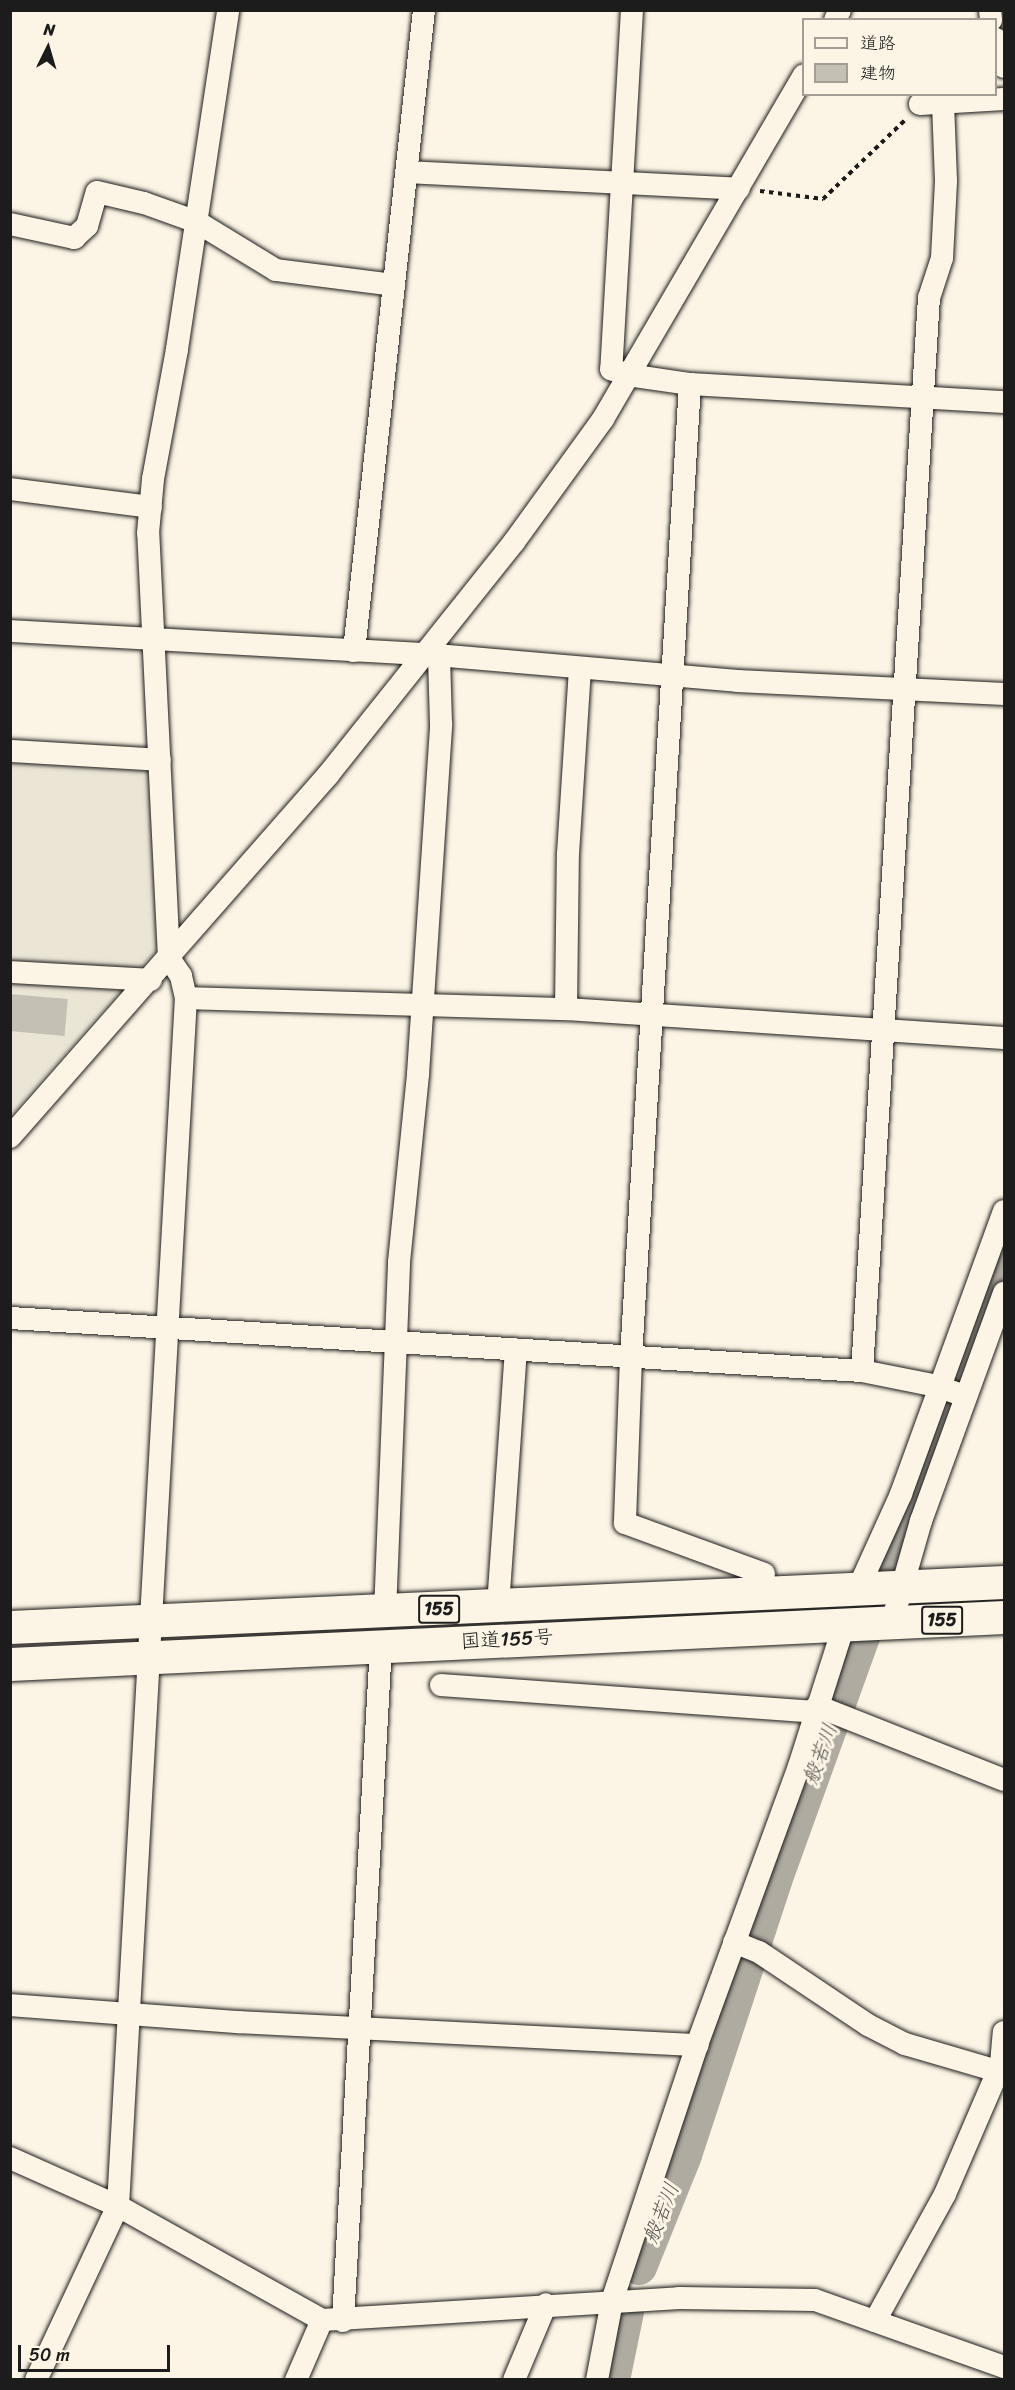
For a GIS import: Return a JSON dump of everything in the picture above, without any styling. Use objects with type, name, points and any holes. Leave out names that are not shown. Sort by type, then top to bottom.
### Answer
[{"type":"highway","name":"国道155号","points":[[10,1627],[385,1613],[1005,1582]]},
{"type":"highway","name":"国道155号","points":[[10,1664],[1005,1617]]},
{"type":"street","points":[[36,2379],[118,2206],[152,1658],[167,1326],[186,998],[181,976],[169,958],[154,640],[151,507],[197,222],[228,10]]},
{"type":"street","points":[[354,651],[424,10]]},
{"type":"street","points":[[633,10],[611,369],[628,375],[690,384],[922,400],[1005,402]]},
{"type":"street","points":[[997,42],[1005,67]]},
{"type":"street","points":[[10,1137],[151,980],[432,655],[603,419],[802,78]]},
{"type":"street","points":[[920,104],[1005,99]]},
{"type":"street","points":[[862,1371],[929,298],[942,258],[946,181],[943,102]]},
{"type":"street","points":[[407,172],[623,180],[738,189]]},
{"type":"street","points":[[10,224],[74,238],[87,226],[97,192],[197,222],[276,270],[394,285]]},
{"type":"street","points":[[690,384],[674,676],[650,1015],[630,1357],[625,1523],[764,1574]]},
{"type":"street","points":[[10,489],[151,507]]},
{"type":"street","points":[[10,631],[432,655],[674,676],[1005,694]]},
{"type":"street","points":[[385,1613],[399,1262],[422,1003],[441,724],[432,655]]},
{"type":"street","points":[[566,1009],[568,854],[580,669]]},
{"type":"street","points":[[10,751],[160,760]]},
{"type":"street","points":[[10,972],[151,980]]},
{"type":"street","points":[[186,998],[422,1003],[566,1009],[1005,1038]]},
{"type":"street","points":[[597,2379],[612,2301],[697,2045],[744,1946],[826,1710],[868,1623],[951,1391],[969,1314],[1005,1210]]},
{"type":"street","points":[[880,1587],[901,1494],[951,1391],[1005,1293]]},
{"type":"street","points":[[10,1318],[862,1371],[951,1391]]},
{"type":"street","points":[[498,1606],[516,1350]]},
{"type":"street","points":[[296,2379],[333,2320],[360,2028],[381,1645]]},
{"type":"street","points":[[441,1685],[826,1710],[1005,1780]]},
{"type":"street","points":[[744,1946],[868,2025],[905,2044],[1001,2072]]},
{"type":"street","points":[[10,2005],[360,2028],[697,2045]]},
{"type":"street","points":[[875,2321],[945,2194],[1001,2072],[1005,2032]]},
{"type":"street","points":[[10,2158],[118,2206],[333,2320],[546,2304],[759,2296],[815,2300],[1005,2367]]},
{"type":"street","points":[[514,2379],[546,2304]]},
{"type":"path","points":[[738,189],[823,199],[920,104]]},
{"type":"shaded area","points":[[10,762],[150,770],[162,944],[11,1115]]},
{"type":"building","points":[[10,994],[68,999],[65,1036],[10,1031]]},
{"type":"waterway","name":"般若川","points":[[1004,10],[1004,15]]},
{"type":"waterway","name":"般若川","points":[[639,2267],[684,2155],[774,1881],[1004,1243]]},
{"type":"waterway","name":"般若川","points":[[612,2380],[626,2312]]}]
